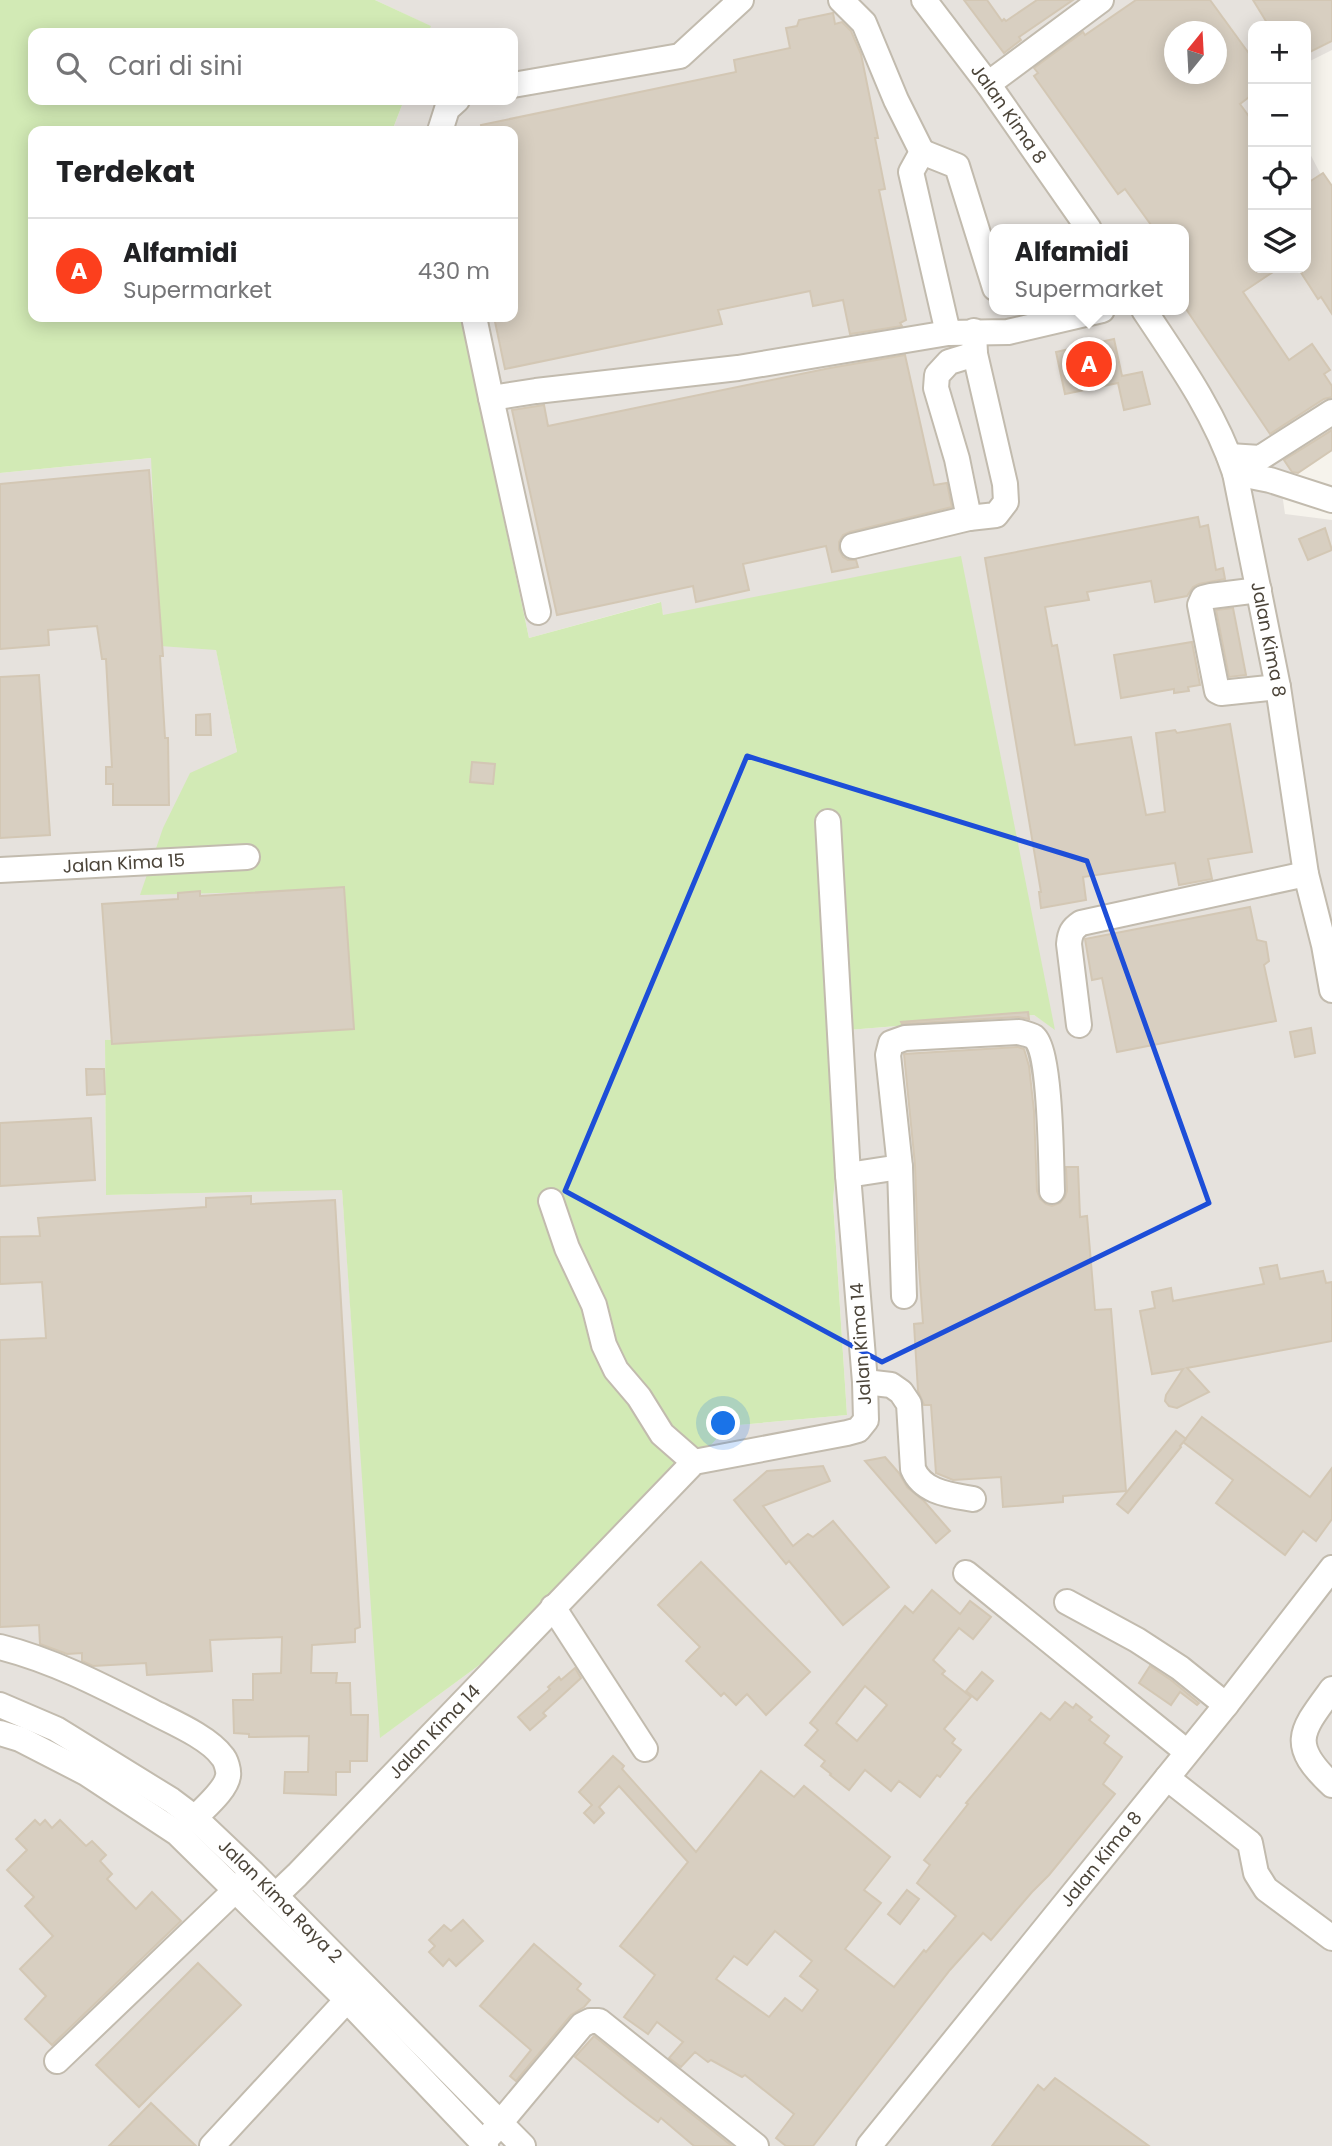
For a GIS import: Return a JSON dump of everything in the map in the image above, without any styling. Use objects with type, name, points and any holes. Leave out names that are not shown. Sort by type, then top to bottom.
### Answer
[{"type":"street","points":[[518,84],[680,56],[741,0]]},
{"type":"street","points":[[841,0],[864,23],[896,100],[922,152],[957,166],[989,269]]},
{"type":"street","name":"Jalan Kima 8","points":[[924,0],[988,84],[1086,224]]},
{"type":"street","points":[[988,84],[1101,0]]},
{"type":"street","points":[[441,126],[447,109],[451,105]]},
{"type":"street","points":[[922,152],[911,172],[948,332]]},
{"type":"street","points":[[969,518],[957,459],[936,388],[937,375],[974,342],[1005,321],[1058,315]]},
{"type":"street","name":"Jalan Kima 8","points":[[1147,315],[1194,384],[1232,464],[1278,687],[1306,874],[1328,945],[1332,990]]},
{"type":"street","points":[[475,322],[538,612]]},
{"type":"street","points":[[491,398],[738,368],[948,332],[974,342]]},
{"type":"street","points":[[853,546],[969,518],[996,515],[1006,502],[1005,484],[974,342]]},
{"type":"street","points":[[1232,464],[1261,458],[1332,412]]},
{"type":"street","points":[[957,459],[998,452]]},
{"type":"street","points":[[1232,464],[1270,480],[1332,500]]},
{"type":"street","points":[[1259,590],[1203,598],[1200,605],[1217,691],[1222,693],[1278,687]]},
{"type":"street","name":"Jalan Kima 14","points":[[275,1896],[694,1462],[858,1430],[866,1420],[848,1175],[828,822]]},
{"type":"street","name":"Jalan Kima 15","points":[[0,870],[247,857]]},
{"type":"street","points":[[1079,1025],[1069,944],[1073,928],[1081,923],[1306,874]]},
{"type":"street","points":[[904,1296],[900,1167],[888,1055],[891,1043],[905,1038],[1019,1032],[1034,1037],[1040,1046],[1050,1106],[1052,1191]]},
{"type":"street","points":[[848,1175],[900,1167]]},
{"type":"street","points":[[551,1201],[567,1248],[594,1305],[604,1345],[616,1370],[639,1397],[662,1434],[694,1462]]},
{"type":"street","points":[[865,1382],[891,1385],[901,1392],[909,1404],[913,1469],[916,1478],[935,1492],[973,1499]]},
{"type":"street","name":"Jalan Kima 8","points":[[869,2146],[1226,1704],[1332,1568]]},
{"type":"street","points":[[966,1573],[1187,1752]]},
{"type":"street","points":[[1067,1602],[1148,1647],[1226,1704]]},
{"type":"street","points":[[553,1607],[645,1749]]},
{"type":"street","points":[[0,1647],[93,1681],[194,1733],[222,1755],[228,1776],[220,1791],[195,1818]]},
{"type":"street","points":[[1332,1689],[1306,1723],[1303,1734],[1313,1768],[1332,1785]]},
{"type":"street","name":"Jalan Kima Raya 2","points":[[0,1705],[56,1729],[171,1800],[195,1818],[347,2000],[485,2144]]},
{"type":"street","name":"Jalan Kima Raya 2","points":[[0,1733],[86,1773],[159,1819],[245,1881],[275,1896],[523,2146]]},
{"type":"street","points":[[1167,1777],[1251,1843],[1256,1873],[1266,1889],[1332,1938]]},
{"type":"street","points":[[57,2060],[245,1881]]},
{"type":"street","points":[[212,2146],[347,2000]]},
{"type":"street","points":[[485,2144],[582,2025],[599,2021],[756,2146]]},
{"type":"highlighted area","points":[[747,756],[1087,861],[1209,1203],[882,1362],[565,1191]]},
{"type":"shaded area","points":[[375,0],[1332,0],[1332,50],[1311,60],[1311,21],[1248,21],[1248,273],[1311,273],[1311,156],[1332,196],[1332,446],[1280,479],[1285,514],[1332,520],[1332,2146],[0,2146],[0,473],[151,458],[216,649],[237,752],[338,890],[341,1030],[105,1040],[106,1195],[342,1189],[381,1737],[583,1589],[728,1426],[847,1415],[833,1201],[848,1030],[1034,1015],[1055,1029],[663,615],[660,602],[529,638],[462,322],[518,322],[518,126],[394,126],[402,105],[518,105],[518,28],[429,28]]},
{"type":"green space","points":[[0,0],[375,0],[431,26],[430,28],[28,28],[28,105],[402,105],[394,126],[28,126],[28,322],[462,322],[529,638],[661,602],[663,615],[961,556],[1055,1030],[1034,1015],[848,1030],[833,1201],[847,1415],[728,1426],[583,1589],[380,1738],[342,1190],[106,1195],[105,1040],[341,1030],[337,890],[140,895],[163,828],[190,773],[237,752],[216,650],[160,646],[151,458],[0,473]]},
{"type":"building","points":[[964,0],[987,0],[1002,21],[1006,21],[1037,0],[1073,0],[1019,37],[1021,40],[1004,53]]},
{"type":"building","points":[[1136,0],[1210,0],[1225,21],[1164,21],[1164,84],[1227,84],[1227,23],[1248,52],[1248,98],[1240,104],[1248,115],[1248,273],[1272,273],[1243,292],[1289,360],[1312,344],[1330,370],[1324,374],[1332,386],[1332,397],[1324,399],[1270,434],[1189,313],[1189,224],[1150,224],[1125,189],[1118,194],[1034,76],[1038,73],[1034,68],[1083,32],[1085,35]]},
{"type":"building","points":[[1253,0],[1332,0],[1332,41],[1311,52],[1311,21],[1266,21]]},
{"type":"building","points":[[833,13],[835,24],[842,22],[851,31],[861,54],[885,189],[879,190],[906,320],[900,323],[902,326],[850,334],[843,300],[813,306],[810,291],[718,310],[722,324],[505,369],[495,322],[518,322],[518,126],[481,125],[736,72],[734,60],[790,48],[786,28],[797,26],[799,20]]},
{"type":"building","points":[[1323,173],[1332,186],[1332,314],[1321,297],[1318,299],[1301,273],[1311,273],[1311,181]]},
{"type":"building","points":[[1114,339],[1122,376],[1142,372],[1150,404],[1124,410],[1118,383],[1065,394],[1056,352]]},
{"type":"building","points":[[905,355],[934,485],[947,483],[952,507],[843,535],[839,550],[848,560],[856,560],[858,567],[832,572],[826,546],[743,564],[749,590],[696,602],[693,586],[557,615],[512,410],[544,405],[548,426]]},
{"type":"building","points":[[1332,430],[1332,450],[1298,473],[1292,472],[1284,460]]},
{"type":"building","points":[[149,470],[163,656],[160,656],[165,738],[168,738],[169,805],[113,805],[113,784],[106,784],[106,767],[112,767],[106,659],[102,659],[97,626],[48,630],[49,645],[0,649],[0,484]]},
{"type":"building","points":[[1198,517],[1200,527],[1208,525],[1216,570],[1223,568],[1225,579],[1199,584],[1193,587],[1187,596],[1155,602],[1151,581],[1087,592],[1089,600],[1045,607],[1052,646],[1057,645],[1075,745],[1131,737],[1146,815],[1165,812],[1156,733],[1175,730],[1177,733],[1230,724],[1252,852],[1208,859],[1212,879],[1179,885],[1175,863],[1083,877],[1086,900],[1041,908],[1041,892],[985,558]]},
{"type":"building","points":[[1325,528],[1332,550],[1308,560],[1299,539]]},
{"type":"building","points":[[1233,608],[1246,675],[1229,677],[1216,610]]},
{"type":"building","points":[[1192,642],[1200,685],[1188,687],[1189,691],[1174,693],[1174,689],[1121,698],[1114,655]]},
{"type":"building","points":[[39,675],[50,835],[0,838],[0,677]]},
{"type":"building","points":[[210,714],[211,735],[196,735],[196,715]]},
{"type":"building","points":[[472,762],[495,764],[493,784],[470,782]]},
{"type":"building","points":[[344,887],[354,1029],[112,1044],[102,904],[178,899],[178,893],[200,891],[200,896]]},
{"type":"building","points":[[1250,907],[1257,940],[1266,942],[1269,961],[1264,965],[1276,1021],[1117,1052],[1102,978],[1092,980],[1085,939]]},
{"type":"building","points":[[1028,1012],[1029,1019],[1018,1017],[901,1022]]},
{"type":"building","points":[[1311,1028],[1315,1053],[1295,1057],[1290,1032]]},
{"type":"building","points":[[1018,1047],[1024,1049],[1029,1066],[1034,1111],[1037,1191],[1040,1199],[1052,1206],[1060,1203],[1067,1191],[1066,1167],[1078,1167],[1080,1217],[1087,1216],[1095,1310],[1111,1309],[1126,1491],[1063,1496],[1063,1502],[1003,1507],[1001,1477],[953,1480],[936,1473],[931,1405],[924,1405],[918,1391],[914,1324],[923,1323],[915,1165],[904,1054]]},
{"type":"building","points":[[86,1069],[104,1069],[105,1094],[87,1095]]},
{"type":"building","points":[[91,1118],[95,1180],[0,1186],[0,1123]]},
{"type":"building","points":[[251,1196],[251,1204],[335,1200],[360,1627],[355,1629],[355,1642],[312,1645],[311,1673],[337,1673],[336,1683],[350,1683],[351,1715],[368,1715],[367,1761],[350,1761],[350,1772],[336,1772],[336,1795],[284,1793],[285,1772],[308,1772],[309,1736],[249,1737],[249,1734],[234,1733],[233,1700],[253,1700],[253,1674],[281,1673],[282,1637],[210,1640],[212,1671],[147,1675],[146,1663],[93,1666],[82,1661],[82,1653],[67,1654],[40,1644],[39,1625],[0,1627],[0,1340],[46,1338],[42,1282],[0,1284],[0,1237],[40,1236],[38,1218],[206,1207],[206,1198]]},
{"type":"building","points":[[1277,1265],[1280,1279],[1323,1271],[1326,1283],[1332,1282],[1332,1341],[1187,1368],[1209,1392],[1177,1408],[1169,1406],[1165,1401],[1166,1395],[1183,1369],[1152,1374],[1140,1311],[1155,1308],[1152,1292],[1171,1288],[1173,1301],[1264,1284],[1260,1268]]},
{"type":"building","points":[[1202,1417],[1310,1497],[1332,1468],[1332,1519],[1316,1541],[1303,1531],[1285,1555],[1216,1503],[1233,1480],[1183,1442]]},
{"type":"building","points":[[1176,1431],[1186,1439],[1128,1513],[1117,1504]]},
{"type":"building","points":[[885,1457],[907,1487],[924,1501],[950,1531],[936,1543],[865,1461]]},
{"type":"building","points":[[823,1466],[830,1481],[763,1506],[793,1546],[808,1534],[813,1537],[833,1521],[889,1587],[843,1625],[789,1561],[786,1564],[734,1500],[767,1471]]},
{"type":"building","points":[[701,1562],[810,1672],[766,1715],[747,1694],[736,1705],[724,1693],[721,1696],[686,1661],[700,1647],[658,1605]]},
{"type":"building","points":[[932,1590],[960,1614],[970,1601],[991,1617],[973,1639],[959,1628],[933,1660],[945,1671],[942,1674],[971,1697],[944,1729],[955,1739],[952,1743],[961,1750],[920,1797],[899,1781],[891,1791],[865,1770],[849,1790],[821,1766],[825,1761],[805,1745],[818,1730],[810,1723],[905,1606],[913,1613]],"holes":[[[865,1686],[887,1705],[857,1741],[836,1723]]]},
{"type":"building","points":[[1150,1666],[1199,1703],[1197,1705],[1180,1692],[1171,1705],[1139,1683]]},
{"type":"building","points":[[575,1668],[581,1678],[543,1713],[546,1716],[530,1730],[518,1717],[550,1689],[548,1687],[559,1677],[561,1680]]},
{"type":"building","points":[[982,1672],[993,1681],[977,1700],[966,1691]]},
{"type":"building","points":[[1065,1702],[1073,1708],[1076,1704],[1092,1717],[1089,1720],[1109,1736],[1104,1743],[1122,1757],[1103,1784],[1115,1794],[1049,1875],[991,1940],[983,1933],[950,1970],[813,2146],[786,2146],[776,2138],[794,2114],[745,2075],[742,2077],[711,2060],[708,2062],[695,2052],[681,2067],[669,2058],[683,2042],[657,2022],[648,2034],[624,2017],[655,1975],[620,1946],[688,1862],[619,1786],[599,1807],[604,1813],[594,1823],[584,1813],[592,1805],[579,1792],[613,1756],[696,1852],[761,1771],[794,1797],[804,1786],[890,1857],[864,1890],[881,1903],[845,1949],[894,1987],[956,1916],[917,1883],[930,1865],[924,1860],[968,1804],[966,1803],[1041,1713],[1050,1720]],"holes":[[[775,1931],[812,1961],[800,1976],[818,1990],[802,2011],[785,1998],[769,2017],[716,1979],[734,1956],[747,1965]]]},
{"type":"building","points":[[35,1820],[40,1825],[45,1820],[52,1828],[60,1820],[86,1846],[92,1841],[106,1855],[100,1861],[112,1874],[107,1879],[136,1909],[152,1892],[181,1921],[52,2045],[25,2019],[46,1996],[20,1969],[53,1936],[25,1906],[34,1897],[7,1870],[27,1850],[16,1839]]},
{"type":"building","points":[[907,1890],[919,1899],[900,1924],[888,1914]]},
{"type":"building","points":[[463,1920],[483,1941],[456,1966],[449,1959],[443,1966],[429,1952],[435,1946],[429,1940],[444,1925],[451,1931]]},
{"type":"building","points":[[534,1944],[581,1984],[577,1989],[590,2000],[571,2015],[516,2081],[510,2076],[531,2050],[480,2006]]},
{"type":"building","points":[[198,1963],[241,2005],[139,2107],[96,2065]]},
{"type":"building","points":[[594,2036],[732,2146],[694,2146],[661,2118],[658,2122],[630,2101],[575,2057]]},
{"type":"building","points":[[1055,2078],[1149,2146],[992,2146],[1038,2085],[1044,2090]]},
{"type":"building","points":[[151,2103],[196,2146],[109,2146]]},
{"type":"place","name":"Alfamidi","points":[[1089,364]]}]
